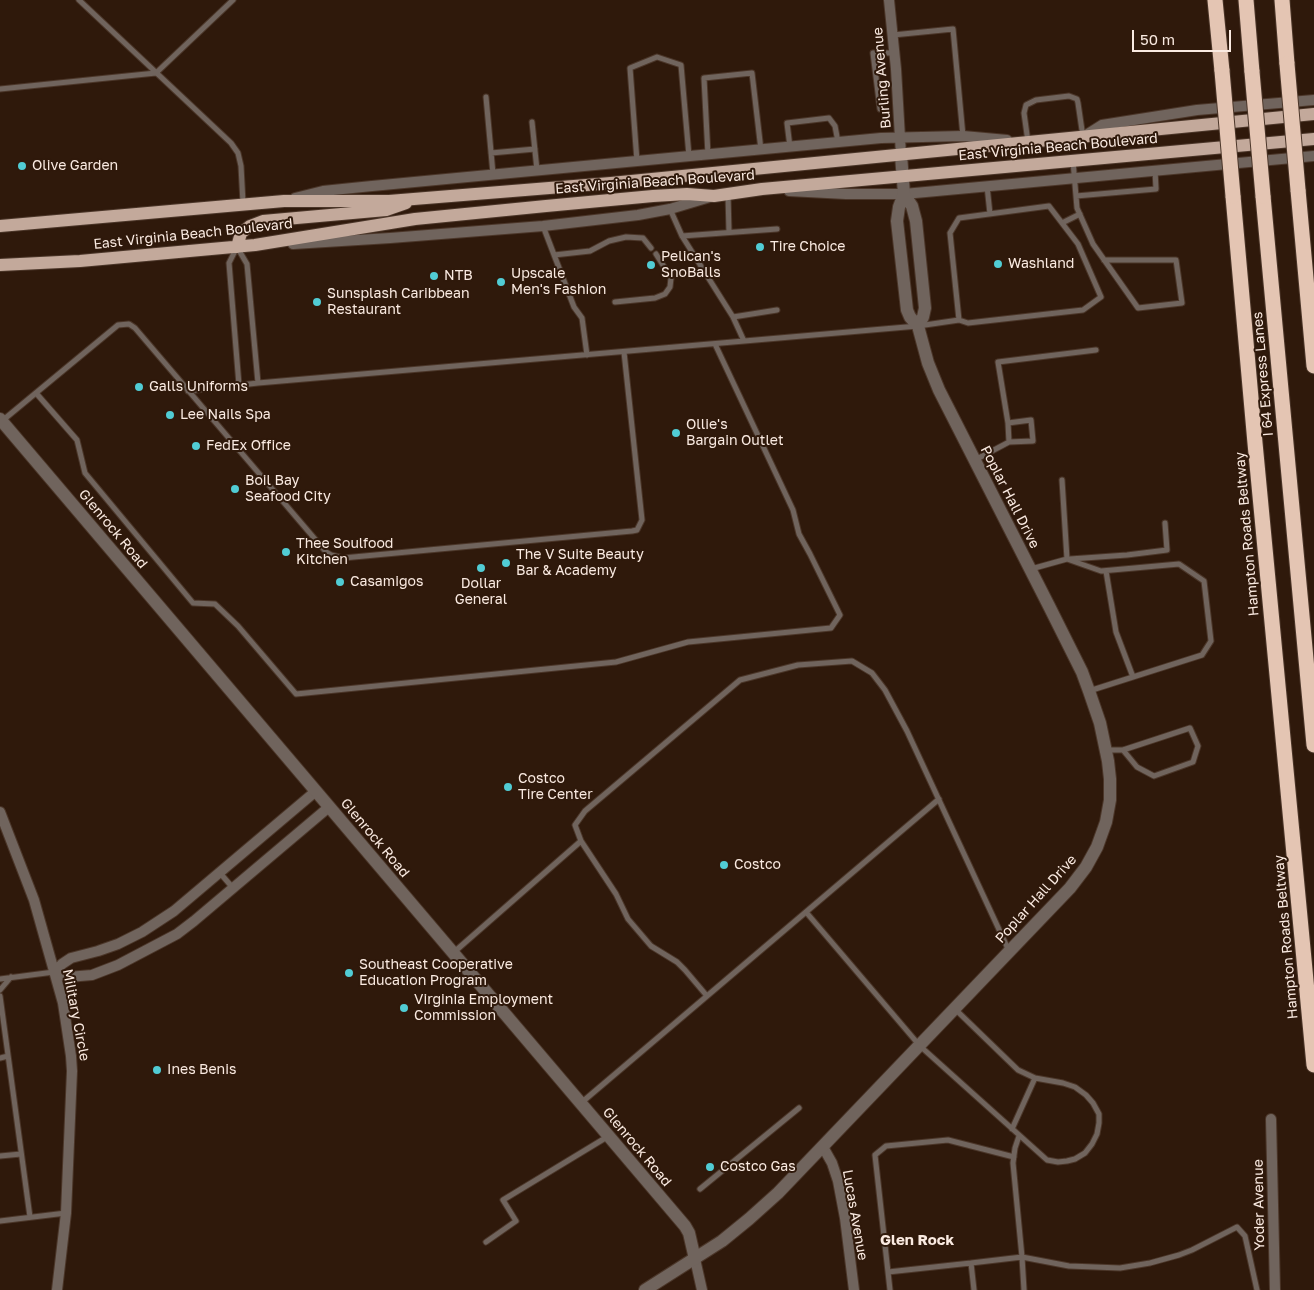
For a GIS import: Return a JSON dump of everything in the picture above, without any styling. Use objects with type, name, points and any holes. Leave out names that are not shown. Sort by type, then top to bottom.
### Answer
[{"type":"highway","name":"Hampton Roads Beltway","points":[[1215,0],[1314,1065]]},
{"type":"highway","name":"I 64 Express Lanes","points":[[1246,0],[1314,745]]},
{"type":"highway","points":[[1282,0],[1314,366]]},
{"type":"main road","name":"East Virginia Beach Boulevard","points":[[0,226],[284,201],[390,201],[611,183],[1314,114]]},
{"type":"main road","name":"East Virginia Beach Boulevard","points":[[0,265],[80,261],[255,245],[415,218],[653,196],[687,194],[714,196],[762,189],[1314,139]]},
{"type":"main road","points":[[237,247],[241,233],[250,226],[263,221],[386,210],[400,207],[415,199]]},
{"type":"street","name":"Burling Avenue","points":[[889,0],[902,155]]},
{"type":"street","points":[[1083,137],[1102,125],[1197,110],[1314,100]]},
{"type":"street","points":[[284,201],[323,191],[900,137],[964,136],[1028,142]]},
{"type":"street","name":"Poplar Hall Drive","points":[[645,1290],[695,1259],[749,1219],[778,1193],[1070,888],[1086,867],[1097,847],[1106,822],[1110,800],[1110,779],[1100,723],[1090,691],[939,390],[928,363],[918,326],[910,318],[906,305],[898,221],[899,207],[904,194],[902,155]]},
{"type":"street","points":[[762,189],[846,194],[904,194],[1314,156]]},
{"type":"street","name":"Poplar Hall Drive","points":[[904,194],[912,206],[916,220],[925,308],[918,326]]},
{"type":"street","points":[[255,245],[390,238],[543,226],[638,215],[670,209],[714,196]]},
{"type":"street","name":"Glenrock Road","points":[[1,420],[685,1226],[689,1233],[702,1290]]},
{"type":"street","points":[[316,791],[174,911],[142,932],[105,949],[71,958],[55,972],[79,977],[92,975],[118,965],[177,934],[329,807]]},
{"type":"street","name":"Military Circle","points":[[0,812],[34,900],[55,972],[63,1003],[71,1056],[66,1213],[57,1290]]},
{"type":"street","name":"Yoder Avenue","points":[[1271,1119],[1275,1290]]},
{"type":"street","name":"Lucas Avenue","points":[[823,1147],[832,1163],[838,1181],[845,1218],[854,1290]]},
{"type":"lane","points":[[79,0],[231,143],[238,153],[241,166],[243,204]]},
{"type":"lane","points":[[0,89],[156,73],[233,0]]},
{"type":"lane","points":[[893,35],[953,29],[964,136]]},
{"type":"lane","points":[[880,109],[873,54],[894,53]]},
{"type":"lane","points":[[637,161],[630,68],[657,57],[681,65],[689,156]]},
{"type":"lane","points":[[708,155],[704,78],[752,72],[761,150]]},
{"type":"lane","points":[[1028,142],[1024,113],[1026,105],[1036,100],[1069,96],[1076,99],[1078,103],[1083,137]]},
{"type":"lane","points":[[486,97],[493,174]]},
{"type":"lane","points":[[790,147],[787,123],[828,118],[835,126],[838,142]]},
{"type":"lane","points":[[532,122],[537,170]]},
{"type":"lane","points":[[491,153],[535,149]]},
{"type":"lane","points":[[1073,160],[1077,208],[1093,244],[1104,260],[1138,308],[1182,303],[1176,260],[1104,260]]},
{"type":"lane","points":[[1076,196],[1156,189],[1154,170]]},
{"type":"lane","points":[[987,186],[990,214]]},
{"type":"lane","points":[[728,194],[729,232]]},
{"type":"lane","points":[[188,391],[258,383],[918,326],[959,320],[968,323],[1083,310],[1100,297],[1078,244],[1050,206],[959,218],[950,232],[959,320]]},
{"type":"lane","points":[[670,209],[682,236],[733,317],[744,341]]},
{"type":"lane","points":[[1062,223],[1080,214]]},
{"type":"lane","points":[[543,226],[574,307],[582,318],[586,355]]},
{"type":"lane","points":[[682,236],[777,229]]},
{"type":"lane","points":[[554,255],[590,251],[609,241],[626,237],[643,238],[651,248]]},
{"type":"lane","points":[[237,247],[247,264],[258,383]]},
{"type":"lane","points":[[237,247],[229,263],[239,385]]},
{"type":"lane","points":[[615,302],[655,298],[665,294],[670,287],[671,278],[656,254]]},
{"type":"lane","points":[[733,317],[778,310]]},
{"type":"lane","points":[[1,420],[118,325],[129,324],[135,328],[330,555],[343,558],[632,531],[637,530],[642,520],[624,352]]},
{"type":"lane","points":[[36,393],[77,440],[85,473],[193,604],[215,604],[238,626],[296,694],[616,662],[688,642],[831,628],[840,615],[799,534],[793,510],[715,344]]},
{"type":"lane","points":[[1009,442],[1008,422],[998,362],[1096,350]]},
{"type":"lane","points":[[975,461],[1009,442],[1033,441],[1031,420],[1008,422]]},
{"type":"lane","points":[[1062,480],[1067,559]]},
{"type":"lane","points":[[1030,569],[1067,559],[1167,550],[1165,523]]},
{"type":"lane","points":[[1067,559],[1101,571],[1179,564],[1204,580],[1211,641],[1202,655],[1090,691]]},
{"type":"lane","points":[[1106,571],[1116,632],[1133,677]]},
{"type":"lane","points":[[707,996],[677,962],[651,946],[628,919],[612,887],[581,841],[574,825],[585,811],[740,680],[798,665],[852,661],[872,672],[896,708],[1010,951]]},
{"type":"lane","points":[[1106,750],[1123,750],[1190,728],[1198,746],[1193,762],[1154,776],[1137,767],[1123,750]]},
{"type":"lane","points":[[580,1104],[939,799]]},
{"type":"lane","points":[[453,953],[581,841]]},
{"type":"lane","points":[[220,873],[233,889]]},
{"type":"lane","points":[[806,912],[920,1046],[1046,1160],[1058,1162],[1075,1159],[1085,1153],[1097,1134],[1099,1114],[1086,1095],[1075,1087],[1035,1078],[1018,1070],[955,1009]]},
{"type":"lane","points":[[0,979],[55,972]]},
{"type":"lane","points":[[0,990],[11,977]]},
{"type":"lane","points":[[0,996],[30,1218]]},
{"type":"lane","points":[[0,1058],[8,1056]]},
{"type":"lane","points":[[1012,1129],[1035,1078]]},
{"type":"lane","points":[[700,1189],[799,1108]]},
{"type":"lane","points":[[486,1242],[516,1221],[503,1200],[608,1136]]},
{"type":"lane","points":[[1019,1136],[1014,1157],[1024,1290]]},
{"type":"lane","points":[[890,1290],[875,1155],[886,1146],[948,1140],[1014,1157]]},
{"type":"lane","points":[[0,1156],[21,1154]]},
{"type":"lane","points":[[0,1221],[66,1213]]},
{"type":"lane","points":[[888,1272],[1022,1258],[1069,1266],[1120,1268],[1150,1263],[1179,1255],[1237,1227],[1245,1236],[1256,1290]]},
{"type":"lane","points":[[970,1263],[974,1290]]},
{"type":"place","name":"Olive Garden","points":[[22,166]]},
{"type":"place","name":"Tire Choice","points":[[760,247]]},
{"type":"place","name":"Washland","points":[[998,264]]},
{"type":"place","name":"Pelican's SnoBalls","points":[[651,265]]},
{"type":"place","name":"NTB","points":[[434,276]]},
{"type":"place","name":"Upscale Men's Fashion","points":[[501,282]]},
{"type":"place","name":"Sunsplash Caribbean Restaurant","points":[[317,302]]},
{"type":"place","name":"Galls Uniforms","points":[[139,387]]},
{"type":"place","name":"Lee Nails Spa","points":[[170,415]]},
{"type":"place","name":"Ollie's Bargain Outlet","points":[[676,433]]},
{"type":"place","name":"FedEx Office","points":[[196,446]]},
{"type":"place","name":"Boil Bay Seafood City","points":[[235,489]]},
{"type":"place","name":"Thee Soulfood Kitchen","points":[[286,552]]},
{"type":"place","name":"The V Suite Beauty Bar & Academy","points":[[506,563]]},
{"type":"place","name":"Dollar General","points":[[481,568]]},
{"type":"place","name":"Casamigos","points":[[340,582]]},
{"type":"place","name":"Costco Tire Center","points":[[508,787]]},
{"type":"place","name":"Costco","points":[[724,865]]},
{"type":"place","name":"Southeast Cooperative Education Program","points":[[349,973]]},
{"type":"place","name":"Virginia Employment Commission","points":[[404,1008]]},
{"type":"place","name":"Ines Benis","points":[[157,1070]]},
{"type":"place","name":"Costco Gas","points":[[710,1167]]},
{"type":"district","name":"Glen Rock","points":[[917,1240]]}]
